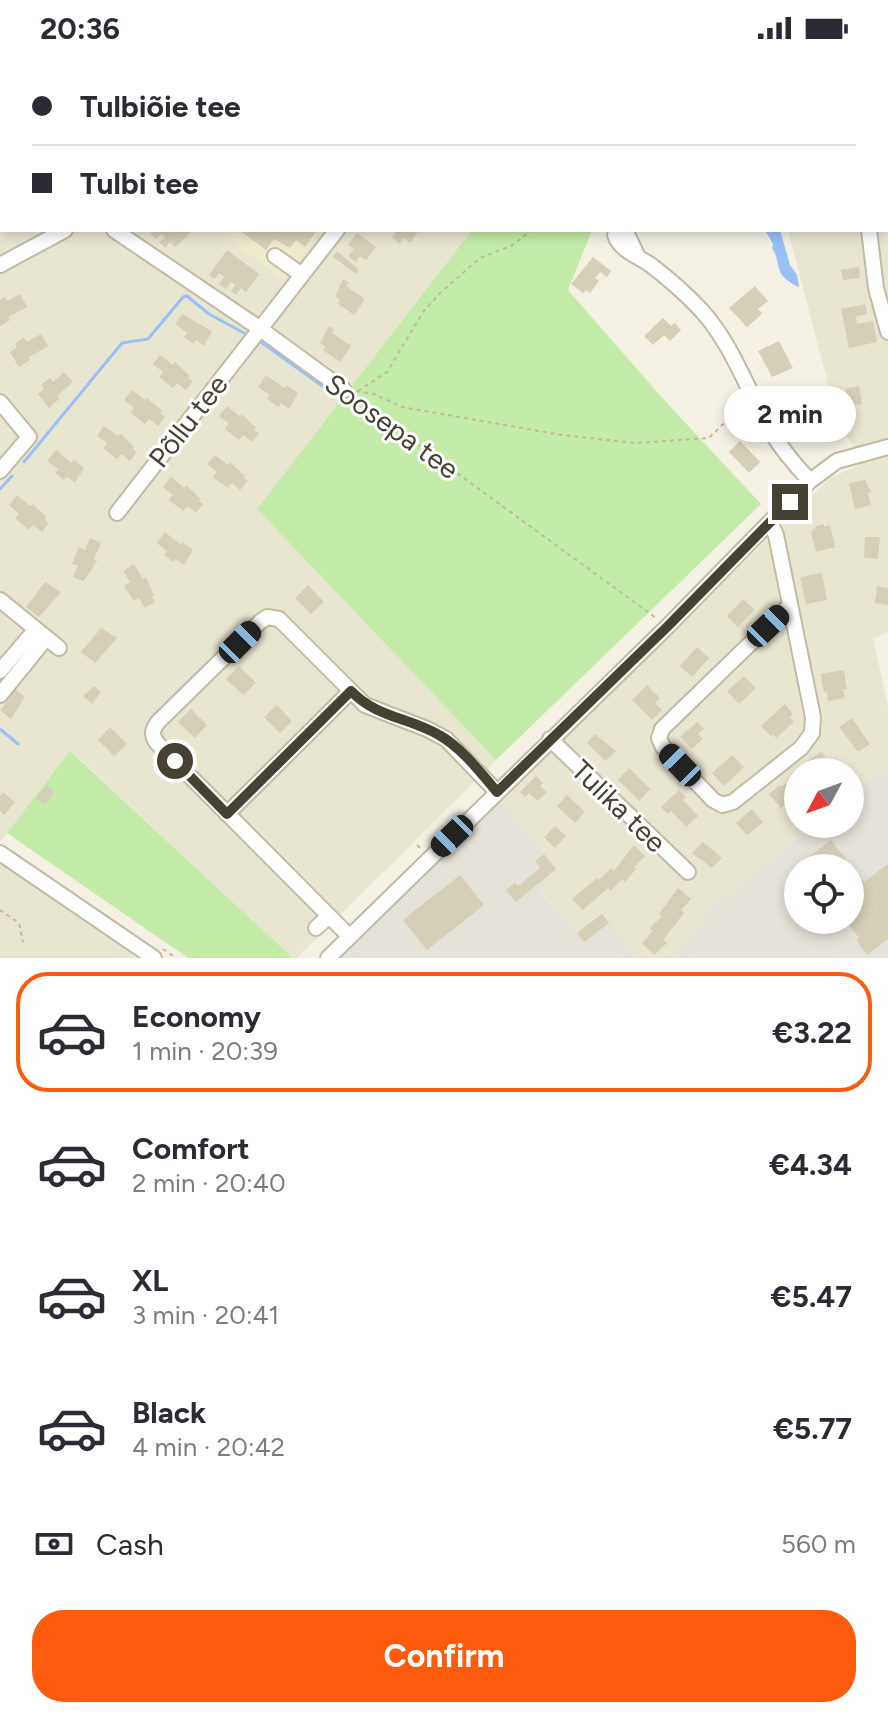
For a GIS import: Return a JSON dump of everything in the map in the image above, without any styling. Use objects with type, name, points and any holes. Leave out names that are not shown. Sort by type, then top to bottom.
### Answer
[{"type":"street","points":[[0,265],[61,232]]},
{"type":"street","name":"Soosepa tee","points":[[117,232],[344,390]]},
{"type":"street","name":"Põllu tee","points":[[117,513],[335,232]]},
{"type":"street","points":[[869,232],[888,332]]},
{"type":"street","points":[[275,256],[302,275]]},
{"type":"street","points":[[638,257],[703,312],[737,362],[771,430],[790,460],[810,481]]},
{"type":"street","points":[[0,471],[29,437],[1,407]]},
{"type":"street","points":[[328,958],[668,626],[810,481],[837,461],[888,447]]},
{"type":"street","points":[[770,522],[776,535],[813,717],[812,733],[801,748],[733,802],[722,805],[713,800],[663,747],[659,738],[662,729],[790,605]]},
{"type":"street","points":[[0,600],[59,648]]},
{"type":"street","points":[[349,936],[226,819],[152,735],[158,722],[226,655],[260,622],[273,617],[374,710],[446,739],[497,792]]},
{"type":"street","points":[[0,671],[41,633]]},
{"type":"street","points":[[0,695],[41,633]]},
{"type":"street","points":[[226,819],[351,691]]},
{"type":"street","name":"Tulika tee","points":[[550,739],[688,872]]},
{"type":"street","points":[[0,853],[154,958]]},
{"type":"street","points":[[316,928],[329,916]]},
{"type":"path","points":[[529,232],[511,246],[480,258],[440,293],[423,312],[387,372],[357,391],[374,394],[402,407],[562,435],[635,443],[709,438],[722,425],[759,406]]},
{"type":"path","name":"Soosepa tee","points":[[344,390],[668,626]]},
{"type":"path","points":[[0,910],[19,923],[23,942]]},
{"type":"shaded area","points":[[0,232],[470,232],[257,509],[496,760],[297,958],[293,958],[71,751],[0,842]]},
{"type":"shaded area","points":[[219,232],[320,232],[284,280]]},
{"type":"shaded area","points":[[789,232],[888,232],[888,632],[873,639],[888,706],[888,775],[883,770],[864,785],[864,758],[784,758],[784,838],[798,838],[716,904],[672,958],[637,958],[602,913],[574,934],[540,890],[559,870],[498,797],[551,751],[830,478],[863,463],[838,422]]},
{"type":"shaded area","points":[[884,769],[888,775],[888,958],[672,958],[716,904],[798,838],[864,838],[864,785]]},
{"type":"shaded area","points":[[498,797],[559,870],[540,891],[574,933],[602,913],[637,958],[339,958]]},
{"type":"shaded area","points":[[0,856],[148,958],[0,958]]},
{"type":"green space","points":[[470,232],[591,232],[568,290],[761,504],[496,760],[257,509]]},
{"type":"green space","points":[[70,751],[293,958],[188,958],[7,833]]},
{"type":"water","points":[[766,232],[781,232],[799,287],[781,273]]},
{"type":"building","points":[[191,232],[175,247],[170,242],[165,248],[159,242],[165,237],[162,234],[156,239],[150,233]]},
{"type":"building","points":[[242,232],[316,232],[305,247],[296,240],[290,248],[274,239],[266,250]]},
{"type":"building","points":[[396,232],[418,232],[410,243],[404,238],[400,244],[392,238]]},
{"type":"building","points":[[357,233],[376,247],[366,260],[360,256],[356,262],[348,256],[354,249],[348,245]]},
{"type":"building","points":[[227,250],[259,274],[246,292],[241,288],[236,295],[231,291],[235,285],[231,282],[226,289],[219,284],[224,277],[219,273],[215,279],[209,275]]},
{"type":"building","points":[[337,251],[359,270],[356,274],[333,257]]},
{"type":"building","points":[[593,257],[611,271],[607,277],[600,272],[595,278],[599,281],[590,293],[586,290],[583,293],[571,284]]},
{"type":"building","points":[[859,267],[860,278],[843,280],[841,270]]},
{"type":"building","points":[[343,279],[349,283],[346,286],[365,299],[354,315],[337,303],[340,300],[335,296]]},
{"type":"building","points":[[755,286],[768,301],[758,309],[762,313],[760,316],[747,327],[729,308]]},
{"type":"building","points":[[20,294],[27,307],[8,317],[10,320],[0,326],[0,300],[5,297],[7,301]]},
{"type":"building","points":[[865,304],[867,314],[856,316],[857,324],[873,321],[877,342],[849,348],[841,309]]},
{"type":"building","points":[[182,314],[212,331],[204,346],[184,337],[187,333],[175,324]]},
{"type":"building","points":[[663,318],[671,326],[675,323],[681,330],[670,341],[664,335],[653,345],[644,336]]},
{"type":"building","points":[[329,326],[334,330],[332,333],[351,346],[340,362],[323,350],[326,347],[320,343]]},
{"type":"building","points":[[41,334],[48,346],[19,367],[10,352],[17,348],[15,343],[24,338],[27,342]]},
{"type":"building","points":[[779,341],[793,368],[772,377],[758,351]]},
{"type":"building","points":[[160,355],[173,365],[175,362],[190,376],[188,378],[193,381],[186,390],[177,383],[173,388],[159,377],[163,372],[153,364]]},
{"type":"building","points":[[64,372],[73,382],[49,408],[38,394],[44,389],[41,385],[50,378],[53,382]]},
{"type":"building","points":[[266,375],[284,388],[286,385],[298,393],[289,409],[281,403],[278,407],[267,399],[270,395],[258,387]]},
{"type":"building","points":[[859,386],[862,404],[848,406],[845,389]]},
{"type":"building","points":[[132,390],[162,411],[160,413],[165,417],[158,426],[149,419],[145,424],[131,413],[134,408],[124,400]]},
{"type":"building","points":[[800,390],[804,399],[797,402],[802,413],[788,419],[780,398]]},
{"type":"building","points":[[227,406],[240,417],[242,414],[256,428],[254,430],[259,433],[252,442],[243,435],[239,440],[225,429],[229,424],[219,416]]},
{"type":"building","points":[[104,426],[118,436],[120,433],[134,447],[137,452],[130,461],[121,454],[117,459],[103,448],[107,443],[97,436]]},
{"type":"building","points":[[740,441],[760,462],[749,473],[729,452]]},
{"type":"building","points":[[56,450],[71,463],[74,460],[84,468],[75,483],[55,473],[58,469],[47,461]]},
{"type":"building","points":[[215,455],[228,465],[230,462],[245,476],[243,478],[248,481],[240,490],[232,483],[228,488],[213,477],[217,472],[207,464]]},
{"type":"building","points":[[171,477],[184,488],[186,485],[201,499],[199,501],[203,504],[196,513],[188,506],[183,511],[169,500],[173,495],[163,487]]},
{"type":"building","points":[[865,480],[871,492],[868,493],[871,505],[855,509],[849,483]]},
{"type":"building","points":[[17,495],[30,506],[33,504],[46,517],[49,523],[42,532],[33,525],[29,530],[15,518],[19,514],[9,505]]},
{"type":"building","points":[[824,524],[824,527],[830,525],[835,547],[816,552],[811,533],[816,526]]},
{"type":"building","points":[[165,532],[193,550],[184,565],[164,555],[167,551],[157,543]]},
{"type":"building","points":[[865,537],[880,537],[878,559],[864,558]]},
{"type":"building","points":[[90,538],[101,543],[94,559],[97,560],[95,565],[83,581],[73,577],[78,566],[72,564],[79,547],[85,550]]},
{"type":"building","points":[[134,564],[143,579],[146,577],[154,596],[155,602],[145,608],[139,598],[134,601],[124,586],[130,582],[123,571]]},
{"type":"building","points":[[822,573],[827,600],[806,604],[800,577]]},
{"type":"building","points":[[45,582],[61,592],[39,617],[26,607]]},
{"type":"building","points":[[308,585],[324,602],[311,614],[295,598]]},
{"type":"building","points":[[877,586],[888,588],[888,605],[875,603]]},
{"type":"building","points":[[743,599],[755,610],[738,627],[727,616]]},
{"type":"building","points":[[101,628],[117,638],[95,663],[81,652]]},
{"type":"building","points":[[697,647],[709,658],[692,677],[680,666]]},
{"type":"building","points":[[239,666],[256,683],[243,695],[226,679]]},
{"type":"building","points":[[844,670],[845,698],[828,701],[821,674]]},
{"type":"building","points":[[744,676],[756,688],[739,704],[727,691]]},
{"type":"building","points":[[647,685],[660,698],[655,703],[662,710],[652,720],[632,700]]},
{"type":"building","points":[[94,686],[101,692],[92,704],[83,696]]},
{"type":"building","points":[[12,687],[25,697],[11,719],[0,710],[10,698],[6,695]]},
{"type":"building","points":[[785,704],[793,714],[790,717],[794,722],[776,738],[761,726]]},
{"type":"building","points":[[277,705],[292,721],[280,733],[264,717]]},
{"type":"building","points":[[191,709],[207,725],[195,738],[178,722]]},
{"type":"building","points":[[852,718],[870,744],[858,752],[839,727]]},
{"type":"building","points":[[697,722],[704,729],[698,734],[703,739],[692,749],[680,737]]},
{"type":"building","points":[[110,727],[127,744],[114,756],[98,740]]},
{"type":"building","points":[[595,734],[616,751],[605,761],[587,743]]},
{"type":"building","points":[[821,752],[826,758],[813,758]]},
{"type":"building","points":[[732,755],[744,767],[724,786],[712,773]]},
{"type":"building","points":[[629,768],[650,789],[639,801],[618,780]]},
{"type":"building","points":[[536,776],[547,792],[538,801],[529,793],[525,797],[520,792]]},
{"type":"building","points":[[47,785],[55,792],[45,805],[36,798]]},
{"type":"building","points":[[780,785],[784,785],[784,806],[781,808],[769,794]]},
{"type":"building","points":[[679,790],[686,797],[683,800],[698,816],[686,827],[671,811],[668,814],[661,807]]},
{"type":"building","points":[[3,792],[15,802],[4,815],[0,811]]},
{"type":"building","points":[[567,795],[585,812],[575,823],[557,806]]},
{"type":"building","points":[[752,809],[763,822],[747,835],[736,823]]},
{"type":"building","points":[[555,826],[566,836],[555,848],[544,837]]},
{"type":"building","points":[[831,840],[842,854],[813,854]]},
{"type":"building","points":[[703,842],[722,858],[712,868],[692,853]]},
{"type":"building","points":[[634,845],[645,856],[634,867],[636,869],[625,882],[622,879],[611,891],[608,888],[583,910],[572,899],[611,868],[614,871]]},
{"type":"building","points":[[544,854],[556,869],[516,902],[506,890],[515,883],[518,886],[540,868],[535,861]]},
{"type":"building","points":[[888,864],[888,939],[867,955],[856,940],[859,938],[856,934],[864,934],[864,882]]},
{"type":"building","points":[[460,875],[484,905],[427,950],[403,920]]},
{"type":"building","points":[[678,888],[691,899],[663,940],[667,943],[654,955],[642,943],[653,931],[650,928],[662,916],[659,914]]},
{"type":"building","points":[[602,914],[609,923],[584,942],[577,933]]},
{"type":"waterway","points":[[24,462],[122,343],[148,339],[183,297],[187,296],[209,314],[244,333]]},
{"type":"waterway","points":[[261,342],[335,395]]},
{"type":"waterway","points":[[0,489],[12,476]]},
{"type":"waterway","points":[[0,729],[18,744]]},
{"type":"route","points":[[175,761],[227,814],[351,691],[374,710],[446,739],[497,792],[790,502]]}]
